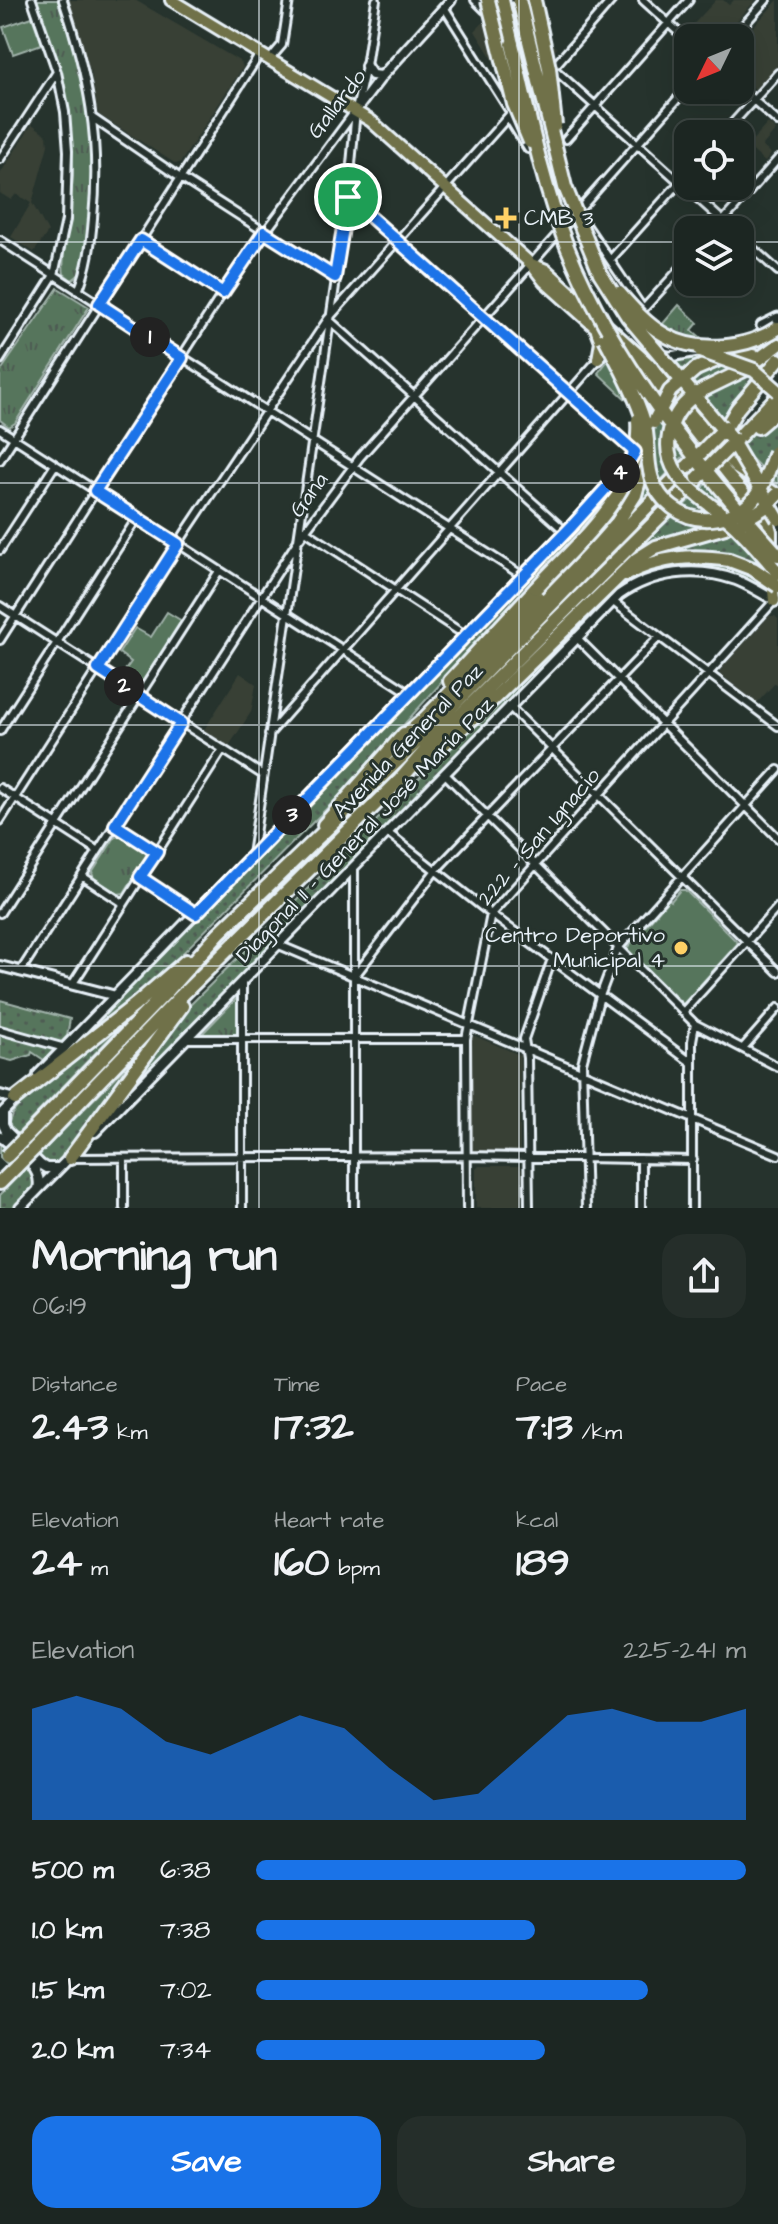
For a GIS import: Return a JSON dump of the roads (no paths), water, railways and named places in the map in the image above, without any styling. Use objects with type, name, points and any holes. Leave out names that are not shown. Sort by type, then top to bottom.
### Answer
[{"type":"highway","points":[[502,0],[534,153]]},
{"type":"highway","points":[[519,0],[573,212],[600,273],[635,326],[731,434],[778,519]]},
{"type":"highway","points":[[534,0],[549,68],[560,168]]},
{"type":"highway","points":[[487,5],[514,104],[568,249],[597,322],[644,424],[654,485],[669,505],[688,516],[699,519],[724,517],[750,505],[764,485],[776,448]]},
{"type":"highway","points":[[568,249],[628,362],[693,463],[778,555]]},
{"type":"highway","points":[[600,273],[634,310],[668,337],[742,364],[764,377],[778,393]]},
{"type":"highway","points":[[668,337],[711,347],[734,347],[778,328]]},
{"type":"highway","points":[[778,345],[744,370],[686,402],[674,419],[668,443],[672,465],[683,483],[738,528],[778,573]]},
{"type":"highway","points":[[400,740],[617,523],[635,495],[654,422],[670,391],[696,369],[724,357],[753,356]]},
{"type":"highway","points":[[731,434],[747,396],[778,360]]},
{"type":"highway","name":"Avenida General Paz","points":[[0,1183],[8,1162],[400,780],[431,744],[698,478],[778,374]]},
{"type":"highway","name":"Avenida General Paz","points":[[30,1143],[219,933],[417,742],[693,463],[778,393]]},
{"type":"highway","points":[[315,838],[333,812],[429,704],[600,519],[631,474],[638,444],[634,397]]},
{"type":"highway","points":[[731,434],[756,429],[778,410]]},
{"type":"highway","points":[[400,780],[438,751],[637,559],[656,547],[725,527],[755,514],[778,494]]},
{"type":"highway","points":[[610,584],[662,560],[696,556],[729,560],[753,569],[778,586]]},
{"type":"highway","points":[[15,1099],[115,1021],[219,933]]},
{"type":"highway","points":[[70,1158],[159,1035],[228,950]]},
{"type":"main road","points":[[171,0],[356,110],[381,129],[531,264],[536,273],[597,329],[616,339]]},
{"type":"main road","points":[[531,264],[546,270],[648,368],[736,468],[778,494]]},
{"type":"main road","points":[[762,326],[778,318]]},
{"type":"main road","points":[[597,329],[601,342],[598,359]]},
{"type":"main road","points":[[648,368],[729,476],[763,515],[771,531],[771,571],[777,601]]},
{"type":"street","points":[[0,360],[54,275],[65,232],[68,151],[65,112],[57,72],[32,0]]},
{"type":"street","points":[[63,0],[79,46],[94,119],[94,212],[78,291]]},
{"type":"street","points":[[0,460],[180,178],[265,56],[282,45],[289,0]]},
{"type":"street","points":[[252,856],[286,614],[302,528],[311,440],[348,197],[356,110],[376,0]]},
{"type":"street","points":[[475,0],[487,5]]},
{"type":"street","points":[[612,0],[553,68],[674,178]]},
{"type":"street","points":[[643,0],[674,28]]},
{"type":"street","points":[[566,139],[689,0]]},
{"type":"street","points":[[745,24],[766,0]]},
{"type":"street","points":[[445,2],[534,153]]},
{"type":"street","name":"Gallardo","points":[[0,640],[264,232],[382,76],[445,2]]},
{"type":"street","points":[[366,66],[372,75],[382,76]]},
{"type":"street","points":[[0,159],[57,72]]},
{"type":"street","points":[[778,73],[754,100],[778,122]]},
{"type":"street","name":"Gana","points":[[302,528],[414,395],[674,103]]},
{"type":"street","points":[[736,120],[750,104]]},
{"type":"street","points":[[0,821],[178,544],[328,319],[511,114]]},
{"type":"street","points":[[94,119],[335,277]]},
{"type":"street","points":[[728,216],[778,159]]},
{"type":"street","points":[[610,260],[674,189]]},
{"type":"street","points":[[348,197],[635,452]]},
{"type":"street","points":[[698,200],[716,216]]},
{"type":"street","points":[[578,211],[597,245],[643,309]]},
{"type":"street","points":[[0,240],[523,576]]},
{"type":"street","points":[[141,240],[223,293]]},
{"type":"street","points":[[754,250],[778,271]]},
{"type":"street","points":[[268,735],[674,275]]},
{"type":"street","points":[[635,452],[648,368],[666,356],[742,344],[778,311]]},
{"type":"street","points":[[328,319],[566,532]]},
{"type":"street","points":[[634,319],[666,346],[697,351]]},
{"type":"street","points":[[0,429],[410,693]]},
{"type":"street","name":"Avenida General Paz","points":[[2,1114],[566,532],[628,464],[635,452]]},
{"type":"street","points":[[0,550],[55,465]]},
{"type":"street","points":[[0,731],[137,518]]},
{"type":"street","points":[[302,528],[465,635]]},
{"type":"street","name":"Gana","points":[[20,972],[297,542]]},
{"type":"street","points":[[0,913],[219,571]]},
{"type":"street","name":"Diagonal 11 - General José María Paz","points":[[20,1208],[612,601],[627,589],[653,578],[695,572],[737,580],[777,601]]},
{"type":"street","points":[[612,601],[778,726]]},
{"type":"street","name":"222 - San Ignacio","points":[[467,1208],[466,1039],[491,914],[777,601]]},
{"type":"street","points":[[0,606],[263,775]]},
{"type":"street","points":[[576,637],[778,838]]},
{"type":"street","points":[[354,977],[436,870],[659,637]]},
{"type":"street","points":[[509,706],[778,972]]},
{"type":"street","points":[[72,985],[223,749]]},
{"type":"street","points":[[586,1208],[582,1063],[600,996],[618,948],[778,770]]},
{"type":"street","points":[[445,774],[695,1024],[778,1067]]},
{"type":"street","points":[[0,788],[98,851]]},
{"type":"street","points":[[115,825],[157,852]]},
{"type":"street","points":[[388,833],[491,914],[692,1063]]},
{"type":"street","points":[[354,867],[354,1208]]},
{"type":"street","points":[[82,876],[123,903]]},
{"type":"street","points":[[140,877],[196,914]]},
{"type":"street","points":[[683,1012],[778,907]]},
{"type":"street","points":[[279,945],[778,1155]]},
{"type":"street","points":[[529,1208],[524,1039],[552,959]]},
{"type":"street","points":[[0,966],[116,996]]},
{"type":"street","points":[[242,983],[242,1208]]},
{"type":"street","points":[[743,1048],[778,1008]]},
{"type":"street","points":[[692,1208],[695,1024]]},
{"type":"street","points":[[0,1030],[65,1048]]},
{"type":"street","points":[[187,1039],[466,1039]]},
{"type":"street","points":[[0,1095],[15,1099]]},
{"type":"street","points":[[2,1114],[3,1125],[41,1165],[60,1168]]},
{"type":"street","points":[[0,1136],[36,1170],[40,1181],[38,1190]]},
{"type":"street","points":[[70,1158],[467,1156],[693,1160]]},
{"type":"street","points":[[124,1159],[124,1208]]},
{"type":"street","points":[[641,1159],[641,1208]]},
{"type":"place","name":"CMB 3","points":[[506,218]]},
{"type":"place","name":"Centro Deportivo Municipal 4","points":[[681,948]]}]
